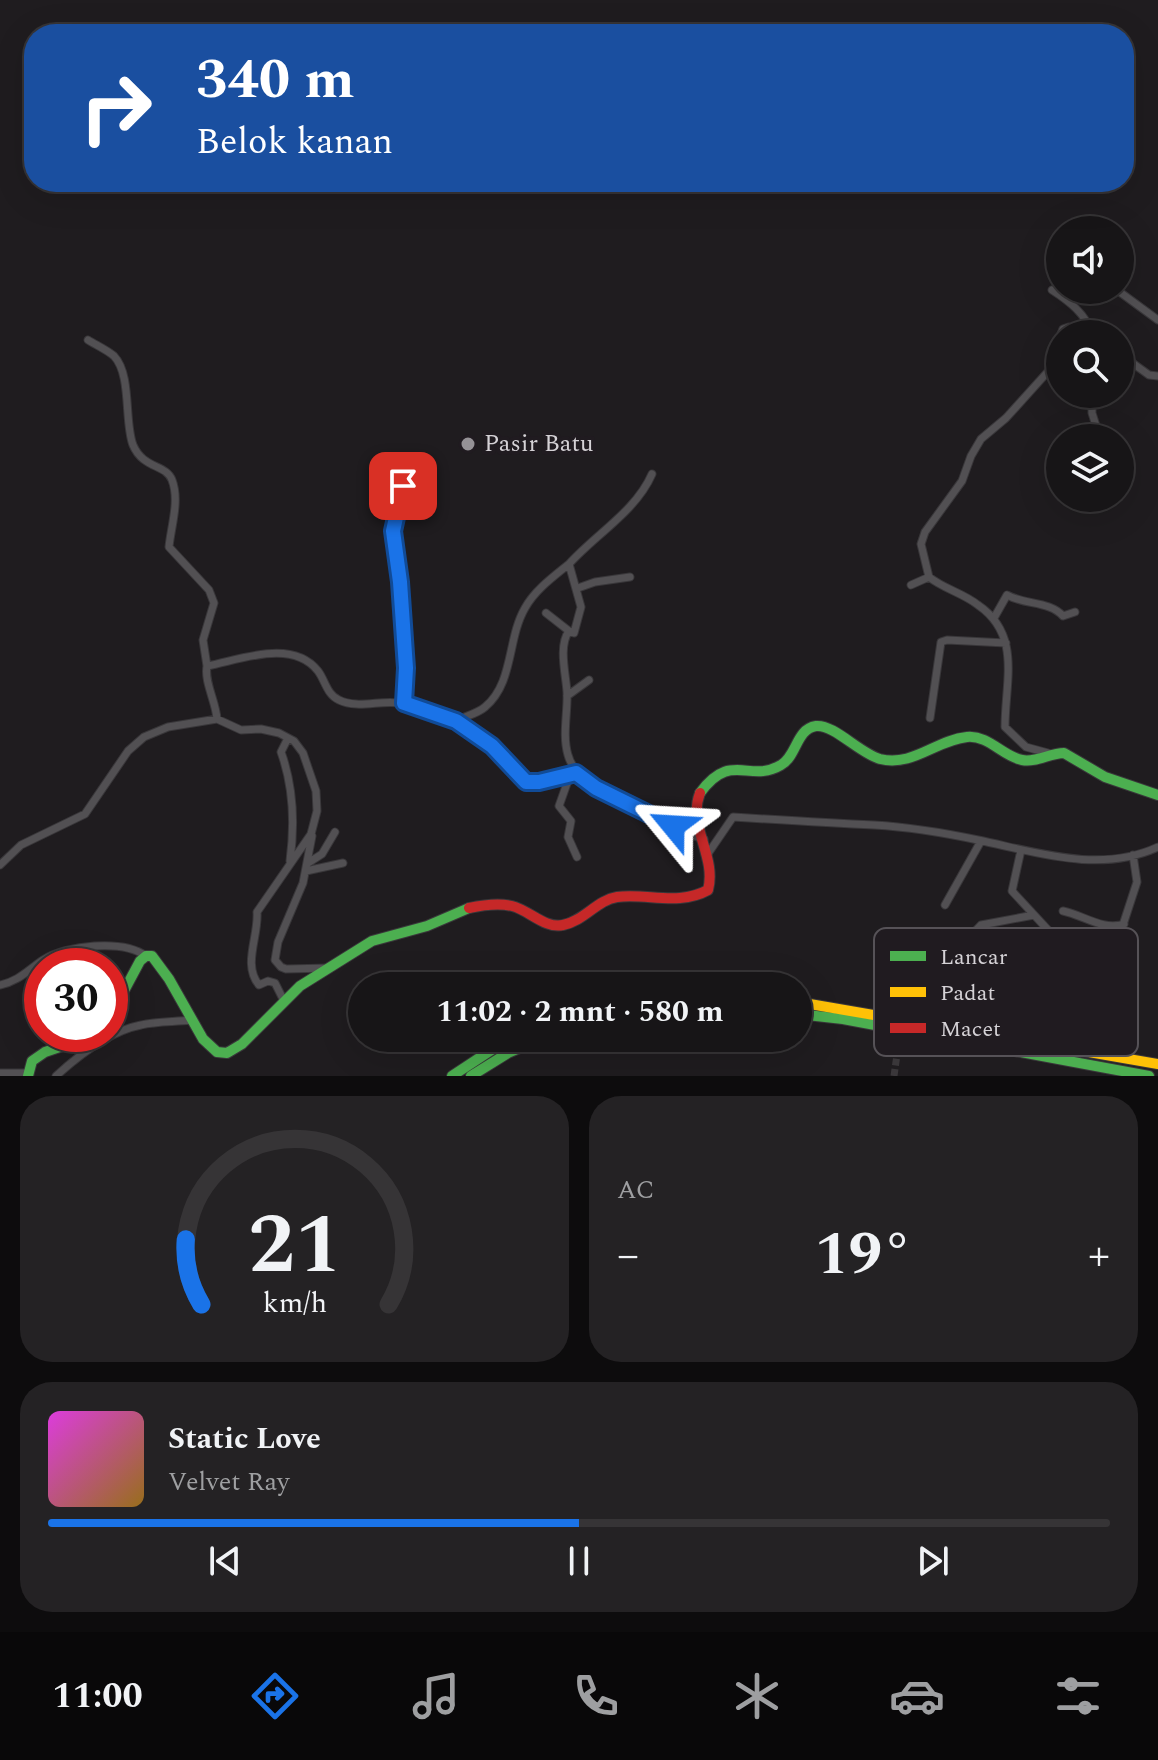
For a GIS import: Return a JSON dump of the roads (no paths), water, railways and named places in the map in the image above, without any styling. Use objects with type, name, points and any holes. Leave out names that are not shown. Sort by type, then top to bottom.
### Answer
[{"type":"main road","points":[[128,983],[146,956],[156,958],[209,1045],[217,1052],[227,1053],[242,1044],[300,986],[372,941],[427,926],[474,907],[513,906],[550,924],[562,926],[617,897],[660,900],[701,894],[708,890],[712,879],[696,803],[706,785],[730,769],[766,769],[782,765],[802,733],[813,727],[825,726],[862,752],[893,761],[913,758],[968,737],[980,738],[1025,761],[1052,753],[1064,753],[1105,777],[1158,795]]},
{"type":"main road","points":[[812,1004],[874,1013]]},
{"type":"main road","points":[[812,1016],[874,1025]]},
{"type":"main road","points":[[28,1074],[32,1061],[45,1052]]},
{"type":"main road","points":[[452,1076],[488,1052]]},
{"type":"main road","points":[[471,1076],[510,1052]]},
{"type":"main road","points":[[1042,1056],[1149,1076]]},
{"type":"main road","points":[[1113,1056],[1158,1064]]},
{"type":"street","points":[[1134,302],[1158,320]]},
{"type":"street","points":[[1072,304],[1086,320]]},
{"type":"street","points":[[88,340],[115,357],[123,377],[132,443],[141,459],[172,477],[176,498],[169,547],[209,590],[214,603],[203,640],[206,674],[217,719]]},
{"type":"street","points":[[1134,364],[1149,375],[1158,376]]},
{"type":"street","points":[[1046,374],[1006,418],[981,439],[962,481],[925,532],[921,544],[929,577],[977,603],[994,618],[1006,643],[1009,678],[1005,727],[1026,747],[1052,753]]},
{"type":"street","points":[[404,703],[406,668],[393,531],[409,469]]},
{"type":"street","points":[[456,721],[481,710],[494,698],[508,668],[524,609],[542,586],[633,504],[652,474]]},
{"type":"street","points":[[546,613],[574,633],[580,615],[578,588],[569,564]]},
{"type":"street","points":[[578,588],[630,577]]},
{"type":"street","points":[[911,585],[929,577]]},
{"type":"street","points":[[994,618],[1007,595],[1021,602],[1056,608],[1063,616],[1075,612]]},
{"type":"street","points":[[569,631],[564,649],[567,752],[573,774],[559,806],[571,821],[568,837],[577,857]]},
{"type":"street","points":[[930,718],[941,642],[1006,643]]},
{"type":"street","points":[[207,666],[274,653],[293,655],[313,666],[331,694],[340,701],[359,704],[404,703],[456,721],[492,746],[526,782],[573,774],[690,835],[704,839]]},
{"type":"street","points":[[567,696],[589,680]]},
{"type":"street","points":[[0,865],[30,840],[85,814],[128,751],[144,737],[168,727],[217,719],[241,730],[261,729],[288,738],[303,753],[316,791],[317,811],[308,840],[257,912],[251,966],[256,982],[259,985],[268,981],[275,983],[284,1001]]},
{"type":"street","points":[[288,738],[281,752],[290,776],[294,821],[290,863]]},
{"type":"street","points":[[707,855],[733,817],[874,825],[981,841],[1072,860],[1133,855],[1158,847]]},
{"type":"street","points":[[313,826],[307,867],[278,942],[275,960],[286,969],[331,968]]},
{"type":"street","points":[[307,867],[322,854],[335,832]]},
{"type":"street","points":[[945,905],[981,841]]},
{"type":"street","points":[[1021,850],[1012,891],[1046,928]]},
{"type":"street","points":[[1122,928],[1137,882],[1133,855]]},
{"type":"street","points":[[307,867],[343,863]]},
{"type":"street","points":[[1063,911],[1099,924],[1114,927],[1124,924]]},
{"type":"street","points":[[978,928],[1034,915]]},
{"type":"street","points":[[0,985],[21,978],[44,959],[79,947],[132,949],[146,956]]},
{"type":"street","points":[[128,1028],[191,1020]]},
{"type":"street","points":[[56,1076],[85,1052]]},
{"type":"street","points":[[0,1073],[28,1074]]},
{"type":"tunnel","points":[[894,1076],[897,1056]]},
{"type":"place","name":"Pasir Batu","points":[[468,444]]}]
